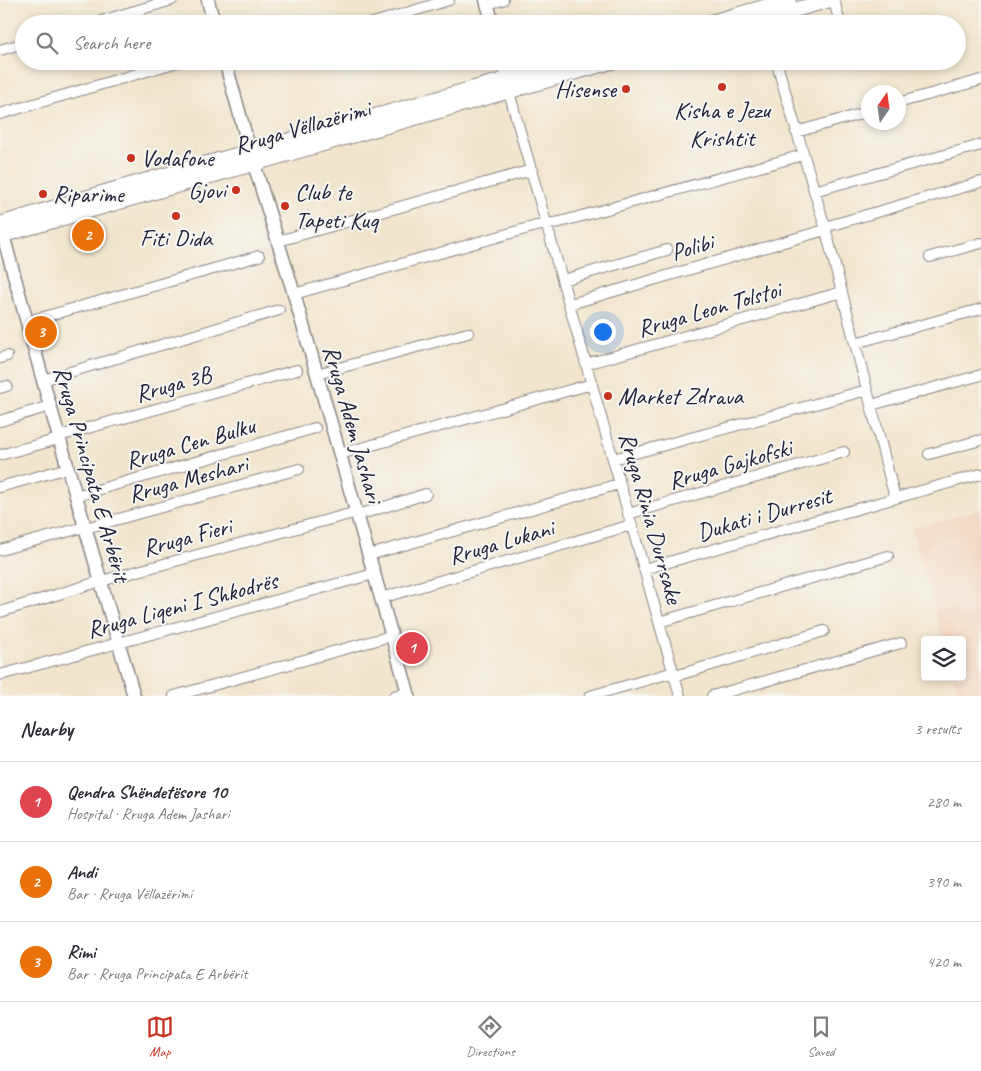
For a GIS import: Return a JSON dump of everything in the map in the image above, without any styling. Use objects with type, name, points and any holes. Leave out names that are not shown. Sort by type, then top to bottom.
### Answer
[{"type":"main road","points":[[766,12],[789,0]]},
{"type":"main road","points":[[750,15],[830,0]]},
{"type":"main road","name":"Rruga Vëllazërimi","points":[[508,85],[547,70]]},
{"type":"main road","name":"Rruga Vëllazërimi","points":[[1,232],[252,157],[508,85],[575,70]]},
{"type":"street","points":[[121,15],[172,0]]},
{"type":"street","points":[[208,0],[212,15]]},
{"type":"street","points":[[400,15],[449,0]]},
{"type":"street","points":[[490,15],[486,2],[502,0]]},
{"type":"street","points":[[834,0],[838,15]]},
{"type":"street","points":[[0,50],[15,46]]},
{"type":"street","points":[[0,114],[150,70]]},
{"type":"street","name":"Rruga Adem Jashari","points":[[228,70],[294,294],[408,694]]},
{"type":"street","points":[[505,70],[508,85]]},
{"type":"street","points":[[779,70],[825,228],[895,498]]},
{"type":"street","points":[[906,101],[981,80]]},
{"type":"street","name":"Rruga Rinia Durrsake","points":[[508,85],[680,696]]},
{"type":"street","points":[[796,132],[861,114]]},
{"type":"street","points":[[814,191],[981,145]]},
{"type":"street","points":[[294,294],[803,155]]},
{"type":"street","points":[[278,241],[532,170]]},
{"type":"street","name":"Polibi","points":[[570,304],[981,182]]},
{"type":"street","name":"Rruga Principata E Arbërit","points":[[1,232],[134,696]]},
{"type":"street","points":[[930,257],[981,243]]},
{"type":"street","points":[[563,280],[667,250]]},
{"type":"street","points":[[26,322],[259,256]]},
{"type":"street","name":"Rruga Leon Tolstoi","points":[[586,364],[842,292]]},
{"type":"street","points":[[854,342],[981,309]]},
{"type":"street","points":[[43,380],[279,310]]},
{"type":"street","points":[[316,374],[468,333]]},
{"type":"street","name":"Rruga 3B","points":[[0,454],[297,370]]},
{"type":"street","points":[[871,405],[981,375]]},
{"type":"street","points":[[340,454],[592,384]]},
{"type":"street","points":[[613,459],[867,390]]},
{"type":"street","points":[[0,420],[50,406]]},
{"type":"street","name":"Rruga Cen Bulku","points":[[76,496],[315,428]]},
{"type":"street","points":[[928,454],[981,440]]},
{"type":"street","name":"Rruga Gajkofski","points":[[628,514],[844,452]]},
{"type":"street","points":[[0,487],[68,468]]},
{"type":"street","name":"Rruga Meshari","points":[[0,550],[299,469]]},
{"type":"street","name":"Dukati i Durresit","points":[[644,569],[981,474]]},
{"type":"street","points":[[369,555],[619,484]]},
{"type":"street","name":"Rruga Fieri","points":[[0,612],[101,581],[426,494]]},
{"type":"street","name":"Rruga Lukani","points":[[381,598],[631,525]]},
{"type":"street","points":[[659,622],[888,556]]},
{"type":"street","name":"Rruga Liqeni I Shkodrës","points":[[0,676],[374,574]]},
{"type":"street","points":[[590,696],[824,631]]},
{"type":"street","points":[[174,696],[392,636]]},
{"type":"street","points":[[712,696],[902,643]]},
{"type":"street","points":[[394,696],[408,694]]},
{"type":"shaded area","points":[[981,509],[981,696],[959,696],[954,681],[966,681],[966,636],[942,636],[912,529]]},
{"type":"place","name":"Kisha e Jezu Krishtit","points":[[722,87]]},
{"type":"place","name":"Hisense","points":[[626,89]]},
{"type":"place","name":"Vodafone","points":[[131,158]]},
{"type":"place","name":"Gjovi","points":[[236,190]]},
{"type":"place","name":"Riparime","points":[[43,194]]},
{"type":"place","name":"Club te Tapeti Kuq","points":[[285,206]]},
{"type":"place","name":"Fiti Dida","points":[[176,216]]},
{"type":"place","name":"Andi","points":[[88,235]]},
{"type":"place","name":"Rimi","points":[[41,332]]},
{"type":"place","name":"Market Zdrava","points":[[608,396]]},
{"type":"place","name":"Qendra Shëndetësore 10","points":[[412,648]]}]
